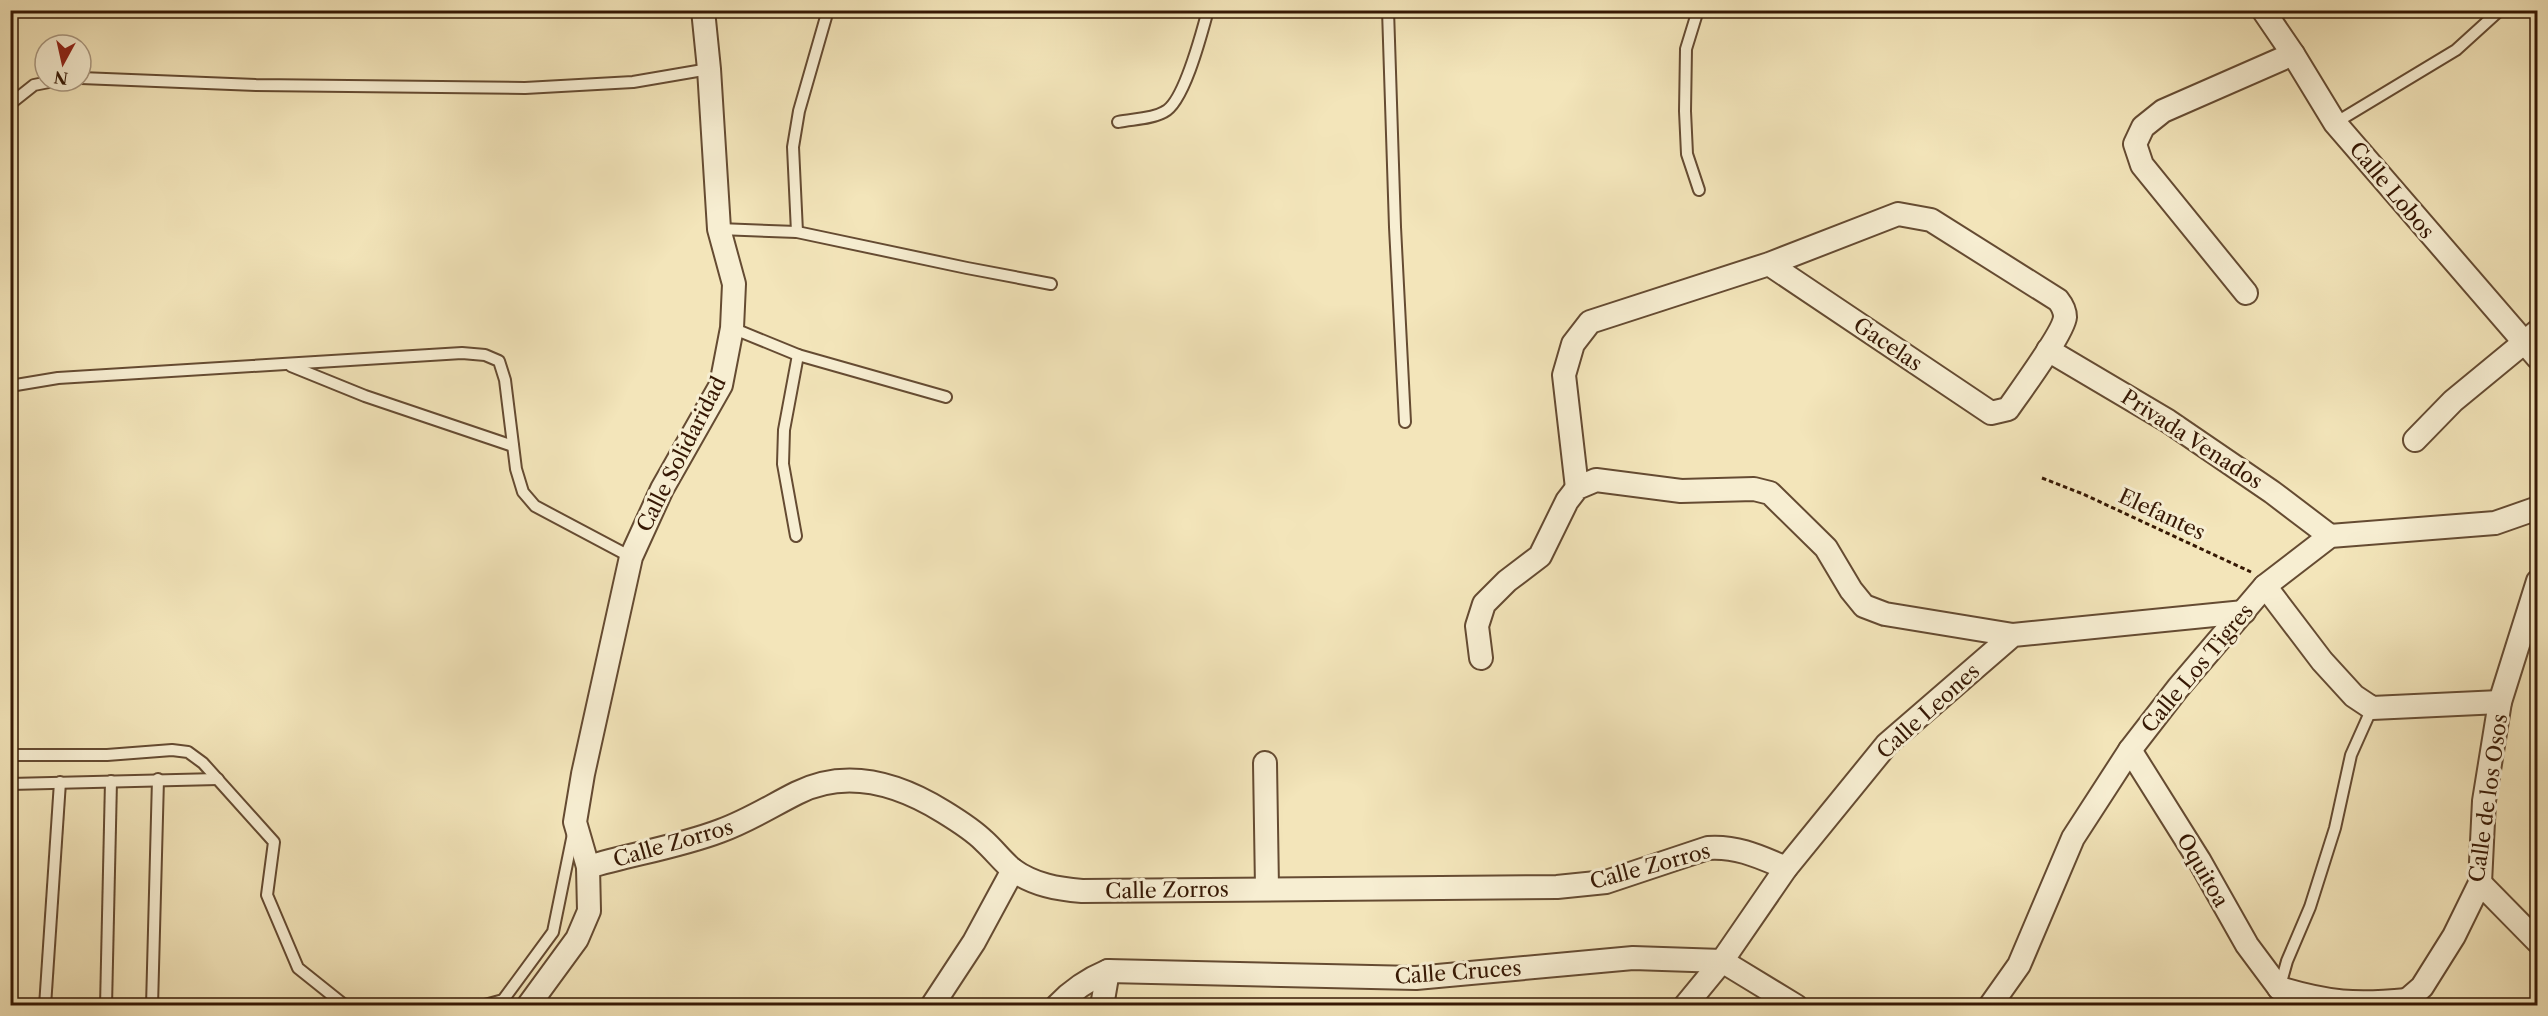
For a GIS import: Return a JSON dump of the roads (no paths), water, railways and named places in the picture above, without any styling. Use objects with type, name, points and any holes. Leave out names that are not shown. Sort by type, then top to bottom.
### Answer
[{"type":"street","name":"Calle Solidaridad","points":[[575,822],[583,774],[631,557],[662,489],[721,385],[732,328],[734,284],[719,229],[703,10]]},
{"type":"street","name":"Calle Lobos","points":[[2263,10],[2335,123],[2533,345]]},
{"type":"street","points":[[2246,293],[2142,165],[2135,144],[2143,127],[2163,111],[2293,54]]},
{"type":"street","points":[[1577,488],[1564,375],[1573,344],[1590,322],[1769,264],[1898,214],[1931,220],[2058,300],[2064,308],[2065,319],[2048,350]]},
{"type":"street","name":"Gacelas","points":[[1769,264],[1991,413],[2000,413],[2008,409],[2048,350]]},
{"type":"street","points":[[2415,440],[2453,401],[2533,345]]},
{"type":"street","name":"Privada Venados","points":[[2048,350],[2168,421],[2272,492],[2330,536]]},
{"type":"street","points":[[1481,658],[1477,626],[1484,604],[1507,581],[1540,556],[1567,501],[1577,488],[1596,480],[1681,491],[1754,489],[1770,493],[1826,548],[1851,590],[1864,606],[1885,614],[2013,635],[2244,612]]},
{"type":"street","points":[[2330,536],[2495,523],[2538,508]]},
{"type":"street","name":"Calle Los Tigres","points":[[1990,1005],[2019,965],[2073,838],[2130,750],[2178,688],[2265,586],[2330,536]]},
{"type":"street","name":"Calle de los Osos","points":[[2410,1003],[2454,936],[2480,883],[2484,801],[2500,702],[2538,580]]},
{"type":"street","points":[[2265,586],[2322,661],[2354,696],[2372,708],[2500,702]]},
{"type":"street","name":"Calle Leones","points":[[1685,1005],[1722,961],[1786,868],[1887,744],[2013,635]]},
{"type":"street","name":"Oquitoa","points":[[2130,750],[2199,861],[2275,997]]},
{"type":"street","points":[[1265,764],[1267,888]]},
{"type":"street","name":"Calle Zorros","points":[[588,867],[718,832],[757,816],[799,792],[828,781],[857,780],[884,783],[909,792],[945,812],[983,839],[1014,870],[1052,888],[1082,891],[1267,888],[1448,890],[1557,887],[1606,882],[1708,848],[1726,847],[1744,850],[1786,868]]},
{"type":"street","name":"Calle Zorros","points":[[528,1005],[578,939],[589,911],[588,867],[575,822]]},
{"type":"street","points":[[932,1005],[974,942],[1014,870]]},
{"type":"street","points":[[2480,883],[2538,942]]},
{"type":"street","name":"Calle Cruces","points":[[1108,970],[1416,978],[1633,958],[1722,961],[1796,1005]]},
{"type":"street","points":[[1057,1005],[1091,978],[1108,970]]},
{"type":"street","points":[[1102,1005],[1108,970]]},
{"type":"street","points":[[2275,997],[2350,1003],[2410,1003]]},
{"type":"lane","points":[[797,232],[794,147],[800,111],[828,10]]},
{"type":"lane","points":[[1118,122],[1165,112],[1177,100],[1196,54],[1208,10]]},
{"type":"lane","points":[[1388,10],[1395,227],[1405,422]]},
{"type":"lane","points":[[1698,10],[1686,49],[1685,111],[1686,154],[1700,190]]},
{"type":"lane","points":[[2335,123],[2456,50],[2500,10]]},
{"type":"lane","points":[[93,78],[256,85],[525,88],[633,82],[709,69]]},
{"type":"lane","points":[[10,104],[33,86]]},
{"type":"lane","points":[[719,229],[797,232],[1051,284]]},
{"type":"lane","points":[[732,328],[798,355],[946,397]]},
{"type":"lane","points":[[10,386],[58,378],[462,353],[485,355],[500,361],[505,380],[516,469],[523,492],[535,506],[631,557]]},
{"type":"lane","points":[[796,537],[783,464],[784,430],[798,355]]},
{"type":"lane","points":[[286,364],[365,396],[513,446]]},
{"type":"lane","points":[[2275,997],[2287,961],[2310,907],[2335,828],[2351,755],[2372,708]]},
{"type":"lane","points":[[10,755],[107,755],[172,750],[188,752],[203,763],[274,842],[267,895],[298,969],[343,1004],[351,1005]]},
{"type":"lane","points":[[152,1005],[158,779]]},
{"type":"lane","points":[[10,784],[218,779]]},
{"type":"lane","points":[[106,1005],[111,781]]},
{"type":"lane","points":[[45,1005],[60,782]]},
{"type":"lane","points":[[481,1005],[503,1000],[553,932],[575,822]]}]
